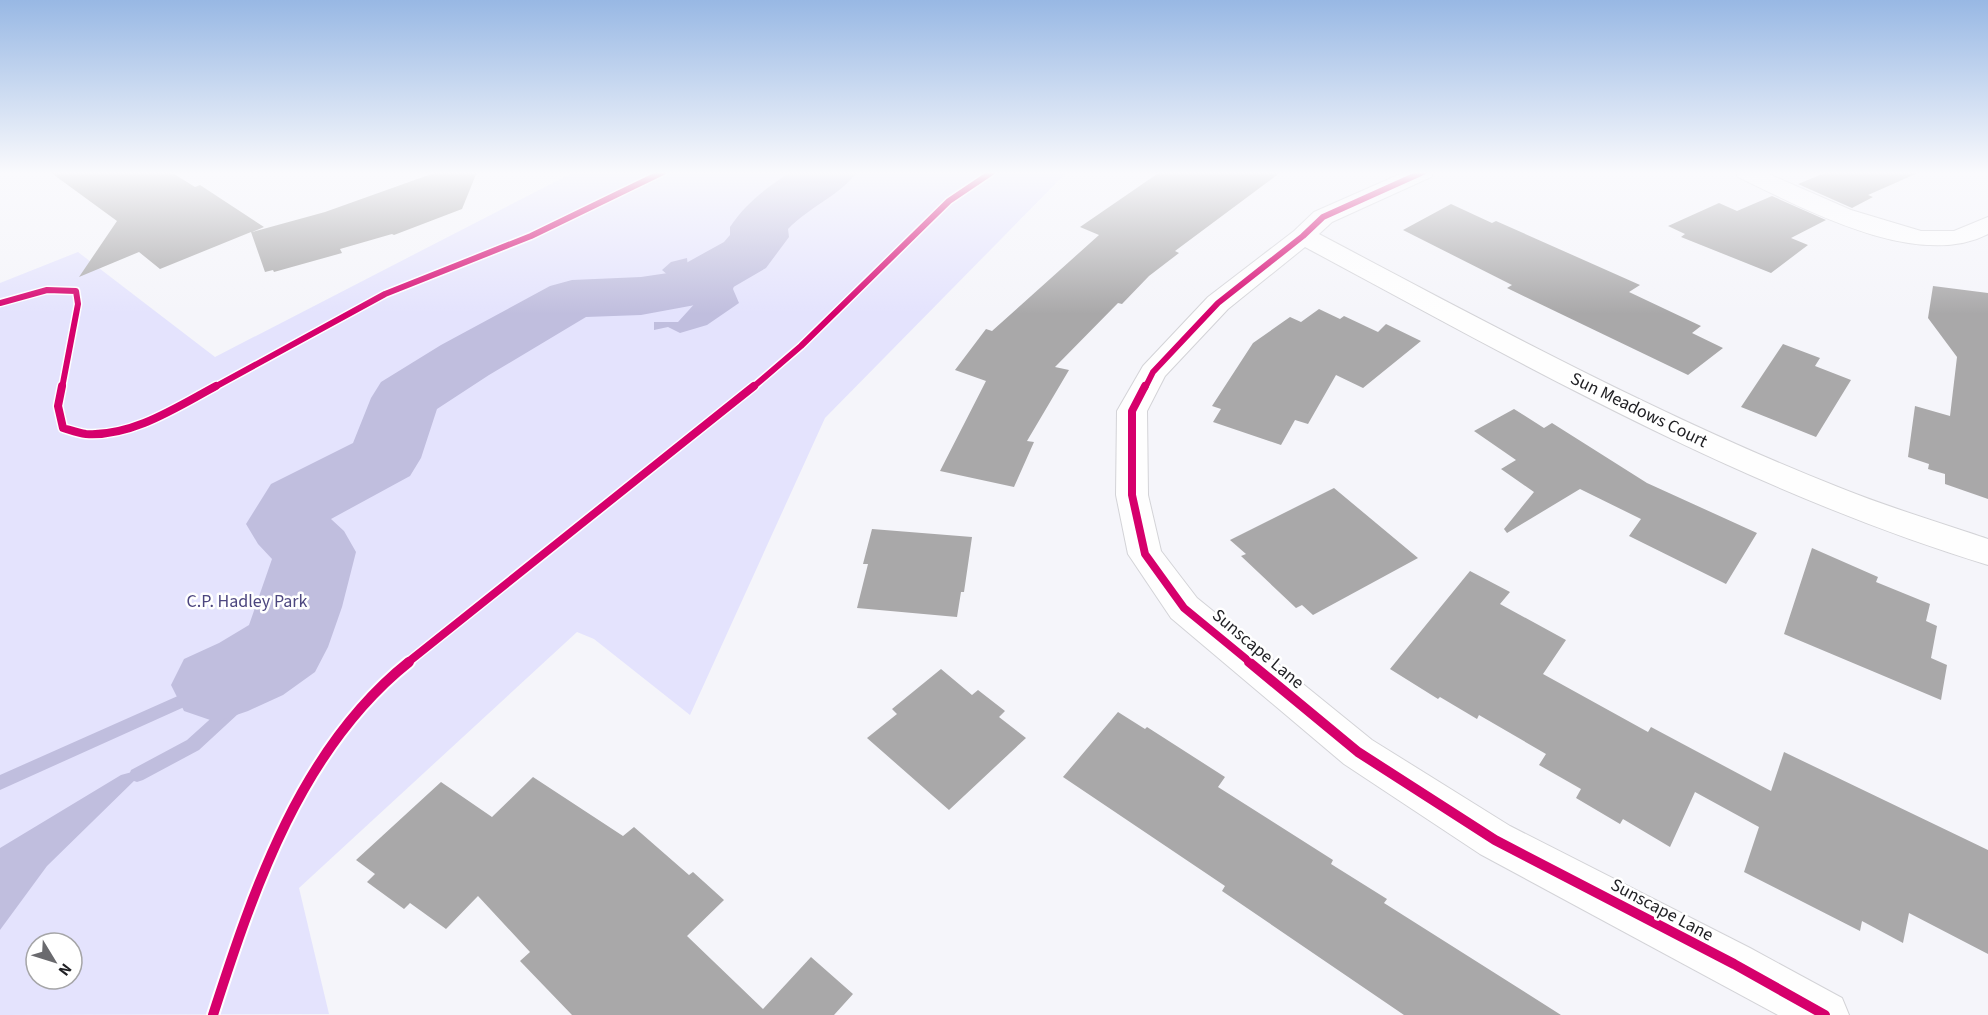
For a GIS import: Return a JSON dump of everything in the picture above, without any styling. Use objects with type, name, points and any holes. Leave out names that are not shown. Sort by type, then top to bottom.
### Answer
[{"type":"street","name":"Sunscape Lane","points":[[1321,219],[1303,236],[1218,303],[1153,372],[1132,411],[1132,495],[1145,555],[1184,608],[1359,752],[1495,840],[1734,964],[1825,1015]]},
{"type":"street","points":[[1859,219],[1886,230],[1940,240],[1971,235],[1988,224]]},
{"type":"street","name":"Sun Meadows Court","points":[[1303,236],[1573,379],[1724,451],[1827,496],[1988,552]]},
{"type":"green space","name":"C.P. Hadley Park","points":[[482,219],[1020,219],[825,418],[690,715],[594,639],[577,632],[299,888],[329,1014],[0,1015],[0,283],[78,252],[215,357]]},
{"type":"shaded area","points":[[687,258],[689,276],[725,267],[738,273],[733,289],[739,303],[707,325],[680,333],[668,327],[654,330],[654,322],[678,322],[698,300],[682,297],[650,302],[634,300],[641,296],[673,289],[676,282],[662,270],[671,262]]},
{"type":"shaded area","points":[[132,772],[137,775],[137,778],[47,866],[0,930],[0,848],[121,775]]},
{"type":"building","points":[[115,219],[252,219],[264,227],[252,232],[298,219],[435,219],[394,235],[340,249],[342,253],[274,272],[273,270],[265,272],[251,232],[160,269],[139,252],[79,277],[117,221]]},
{"type":"building","points":[[1091,219],[1217,219],[1175,251],[1179,253],[1149,276],[1122,304],[1118,303],[1055,367],[1069,370],[1027,441],[1034,442],[1014,487],[940,471],[986,381],[955,370],[986,329],[992,331],[1099,235],[1080,227]]},
{"type":"building","points":[[1423,219],[1484,219],[1492,223],[1496,221],[1640,285],[1629,292],[1701,326],[1692,333],[1723,348],[1688,375],[1507,288],[1512,285],[1403,230]]},
{"type":"building","points":[[1683,219],[1826,220],[1791,238],[1808,245],[1771,273],[1681,237],[1685,234],[1668,226]]},
{"type":"building","points":[[1933,286],[1988,293],[1988,499],[1945,484],[1945,474],[1928,469],[1929,464],[1908,457],[1915,406],[1950,416],[1957,357],[1928,318]]},
{"type":"building","points":[[1319,309],[1340,319],[1344,316],[1378,332],[1386,324],[1421,341],[1363,388],[1336,375],[1308,424],[1295,420],[1281,445],[1213,422],[1221,409],[1212,406],[1253,343],[1290,317],[1301,322]]},
{"type":"building","points":[[1783,344],[1820,358],[1815,366],[1851,380],[1816,437],[1741,407]]},
{"type":"building","points":[[1514,409],[1544,428],[1552,423],[1647,483],[1757,533],[1726,584],[1629,536],[1641,519],[1580,489],[1507,533],[1504,529],[1534,492],[1501,469],[1516,460],[1474,431]]},
{"type":"building","points":[[1334,488],[1418,558],[1313,615],[1302,605],[1296,608],[1241,556],[1246,554],[1230,540]]},
{"type":"building","points":[[872,529],[972,537],[964,592],[961,592],[957,617],[857,608],[868,564],[863,564]]},
{"type":"building","points":[[1812,548],[1878,577],[1876,582],[1930,604],[1926,621],[1937,626],[1931,658],[1947,665],[1941,700],[1784,634]]},
{"type":"building","points":[[1470,571],[1510,592],[1500,604],[1566,640],[1543,674],[1648,732],[1651,727],[1771,791],[1784,752],[1988,850],[1988,954],[1909,913],[1903,943],[1862,921],[1860,931],[1744,872],[1759,827],[1695,792],[1670,847],[1623,819],[1620,824],[1576,798],[1581,789],[1539,765],[1546,754],[1479,715],[1477,719],[1440,697],[1438,699],[1390,669]]},
{"type":"building","points":[[941,669],[972,695],[978,690],[1005,711],[999,717],[1026,738],[949,810],[867,738],[897,714],[892,709]]},
{"type":"building","points":[[1118,712],[1145,729],[1147,727],[1225,777],[1218,787],[1333,860],[1331,864],[1387,899],[1384,903],[1561,1015],[1404,1015],[1222,891],[1225,886],[1063,777]]},
{"type":"building","points":[[533,777],[623,836],[634,827],[689,875],[693,872],[724,900],[687,936],[763,1009],[811,957],[853,994],[834,1015],[572,1015],[520,961],[530,952],[478,896],[446,929],[410,903],[404,909],[367,882],[375,874],[356,860],[441,782],[492,817]]},
{"type":"waterway","points":[[216,685],[251,669],[284,647],[299,607],[315,552],[286,524],[298,503],[384,458],[406,398],[465,360],[572,299],[641,296],[684,290],[745,255],[760,237],[759,227],[765,219]]},
{"type":"waterway","points":[[137,775],[193,745],[245,697],[251,669]]},
{"type":"waterway","points":[[0,783],[216,685]]},
{"type":"cycle path","points":[[0,303],[47,290],[76,291],[78,304],[58,406],[63,428],[85,434],[118,431],[164,414],[385,294],[531,236],[565,219]]},
{"type":"cycle path","points":[[213,1015],[255,895],[289,817],[309,780],[332,745],[367,701],[396,672],[704,428],[801,346],[930,219]]},
{"type":"cycle path","points":[[1321,219],[1303,236],[1218,303],[1153,372],[1132,411],[1132,495],[1145,554],[1184,608],[1358,752],[1495,840],[1734,964],[1825,1015]]}]
